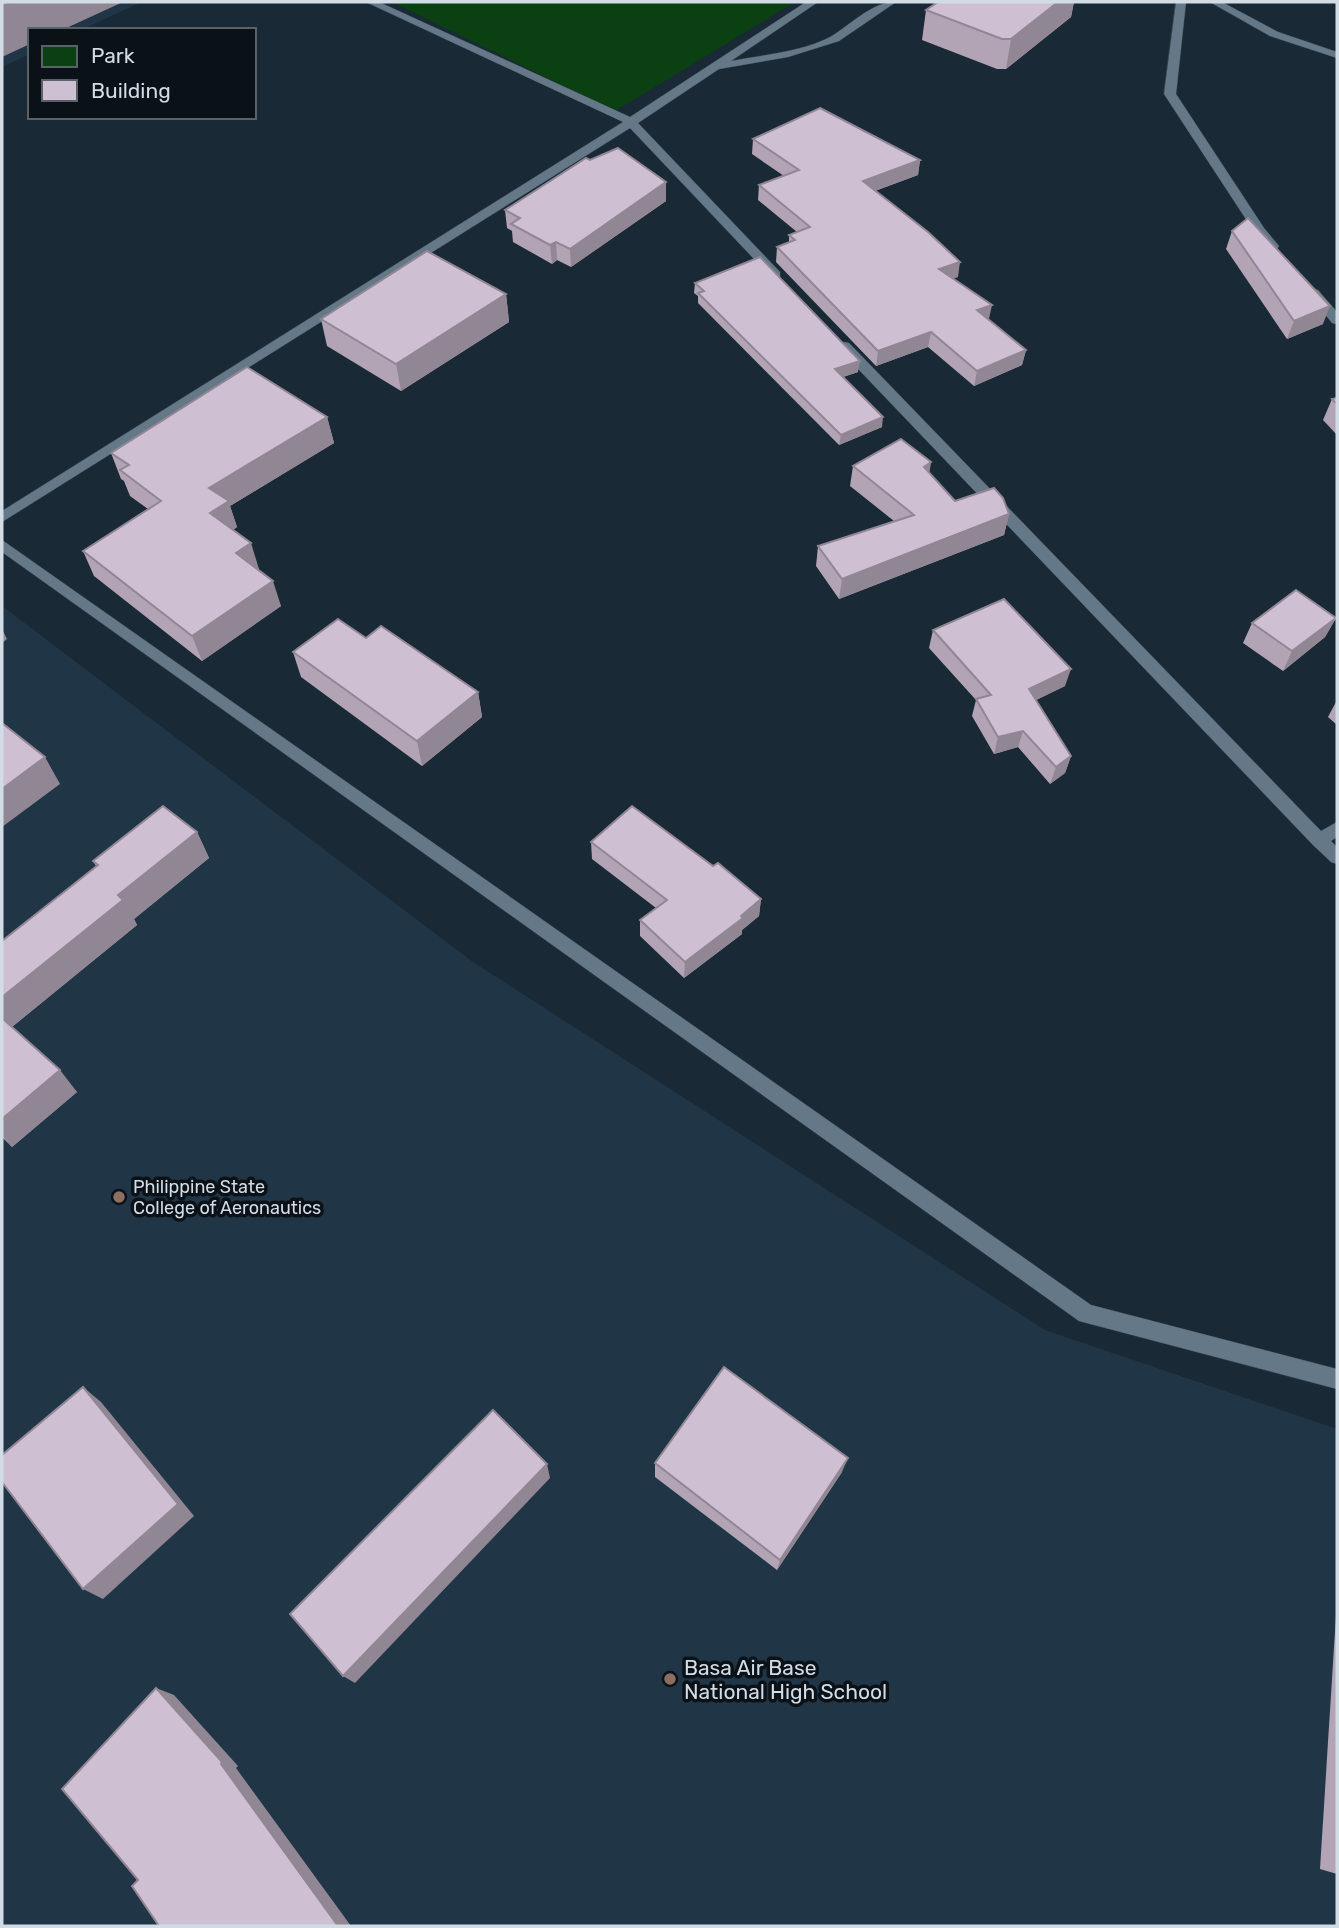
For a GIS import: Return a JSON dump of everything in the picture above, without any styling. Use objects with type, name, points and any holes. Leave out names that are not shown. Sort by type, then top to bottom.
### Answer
[{"type":"lane","points":[[371,2],[631,122],[788,287]]},
{"type":"lane","points":[[2,517],[631,122],[813,2]]},
{"type":"lane","points":[[714,67],[788,54],[835,39],[891,2]]},
{"type":"lane","points":[[1181,2],[1170,94],[1259,230],[1285,260]]},
{"type":"lane","points":[[1215,2],[1274,34],[1337,55]]},
{"type":"lane","points":[[1303,280],[1337,320]]},
{"type":"lane","points":[[834,335],[1337,857]]},
{"type":"lane","points":[[2,545],[1086,1314],[1337,1379]]},
{"type":"lane","points":[[1319,841],[1337,829]]},
{"type":"shaded area","points":[[2,2],[142,2],[85,28],[28,28],[28,55],[2,67]]},
{"type":"shaded area","name":"Basa Air Base National High School","points":[[2,606],[473,962],[1045,1330],[1337,1429],[1337,1926],[2,1926]]},
{"type":"green space","points":[[392,2],[795,2],[615,111]]},
{"type":"building","points":[[938,2],[1058,2],[1011,39],[1002,39],[926,10]]},
{"type":"building","points":[[820,108],[920,160],[863,181],[928,232],[960,262],[939,269],[992,305],[977,310],[1026,350],[977,371],[931,332],[878,351],[777,247],[795,240],[789,235],[810,227],[759,185],[799,170],[753,139]]},
{"type":"building","points":[[618,148],[666,182],[570,249],[556,242],[550,245],[511,224],[520,218],[505,210],[586,158],[590,160]]},
{"type":"building","points":[[1248,218],[1330,306],[1294,321],[1232,231]]},
{"type":"building","points":[[427,251],[506,294],[396,364],[321,319]]},
{"type":"building","points":[[760,257],[860,361],[835,369],[883,417],[841,435],[698,293],[704,291],[695,283]]},
{"type":"building","points":[[247,367],[327,417],[209,488],[229,501],[210,513],[251,543],[236,553],[273,581],[192,636],[83,551],[161,501],[120,470],[129,465],[111,453]]},
{"type":"building","points":[[901,439],[931,462],[924,467],[955,501],[994,488],[1003,498],[1009,514],[842,579],[818,546],[914,515],[853,466]]},
{"type":"building","points":[[1296,590],[1336,618],[1292,651],[1252,623]]},
{"type":"building","points":[[1004,599],[1071,669],[1029,689],[1071,756],[1056,767],[1023,731],[998,737],[976,699],[991,695],[933,630]]},
{"type":"building","points":[[338,619],[366,638],[381,626],[478,692],[417,741],[293,652]]},
{"type":"building","points":[[2,723],[45,757],[2,789]]},
{"type":"building","points":[[163,806],[197,832],[118,895],[123,900],[2,997],[2,941],[98,865],[93,861]]},
{"type":"building","points":[[632,806],[713,866],[718,863],[761,899],[741,916],[743,918],[685,962],[640,920],[667,900],[591,842]]},
{"type":"building","points":[[2,1018],[60,1070],[2,1119]]},
{"type":"building","points":[[724,1367],[848,1458],[780,1560],[655,1463]]},
{"type":"building","points":[[83,1387],[178,1504],[83,1589],[2,1482],[2,1455]]},
{"type":"building","points":[[493,1410],[547,1464],[343,1676],[290,1614]]},
{"type":"building","points":[[156,1688],[222,1762],[338,1926],[159,1926],[132,1886],[138,1880],[62,1789]]},
{"type":"place","name":"Philippine State College of Aeronautics","points":[[119,1197]]},
{"type":"place","name":"Basa Air Base National High School","points":[[670,1679]]}]
